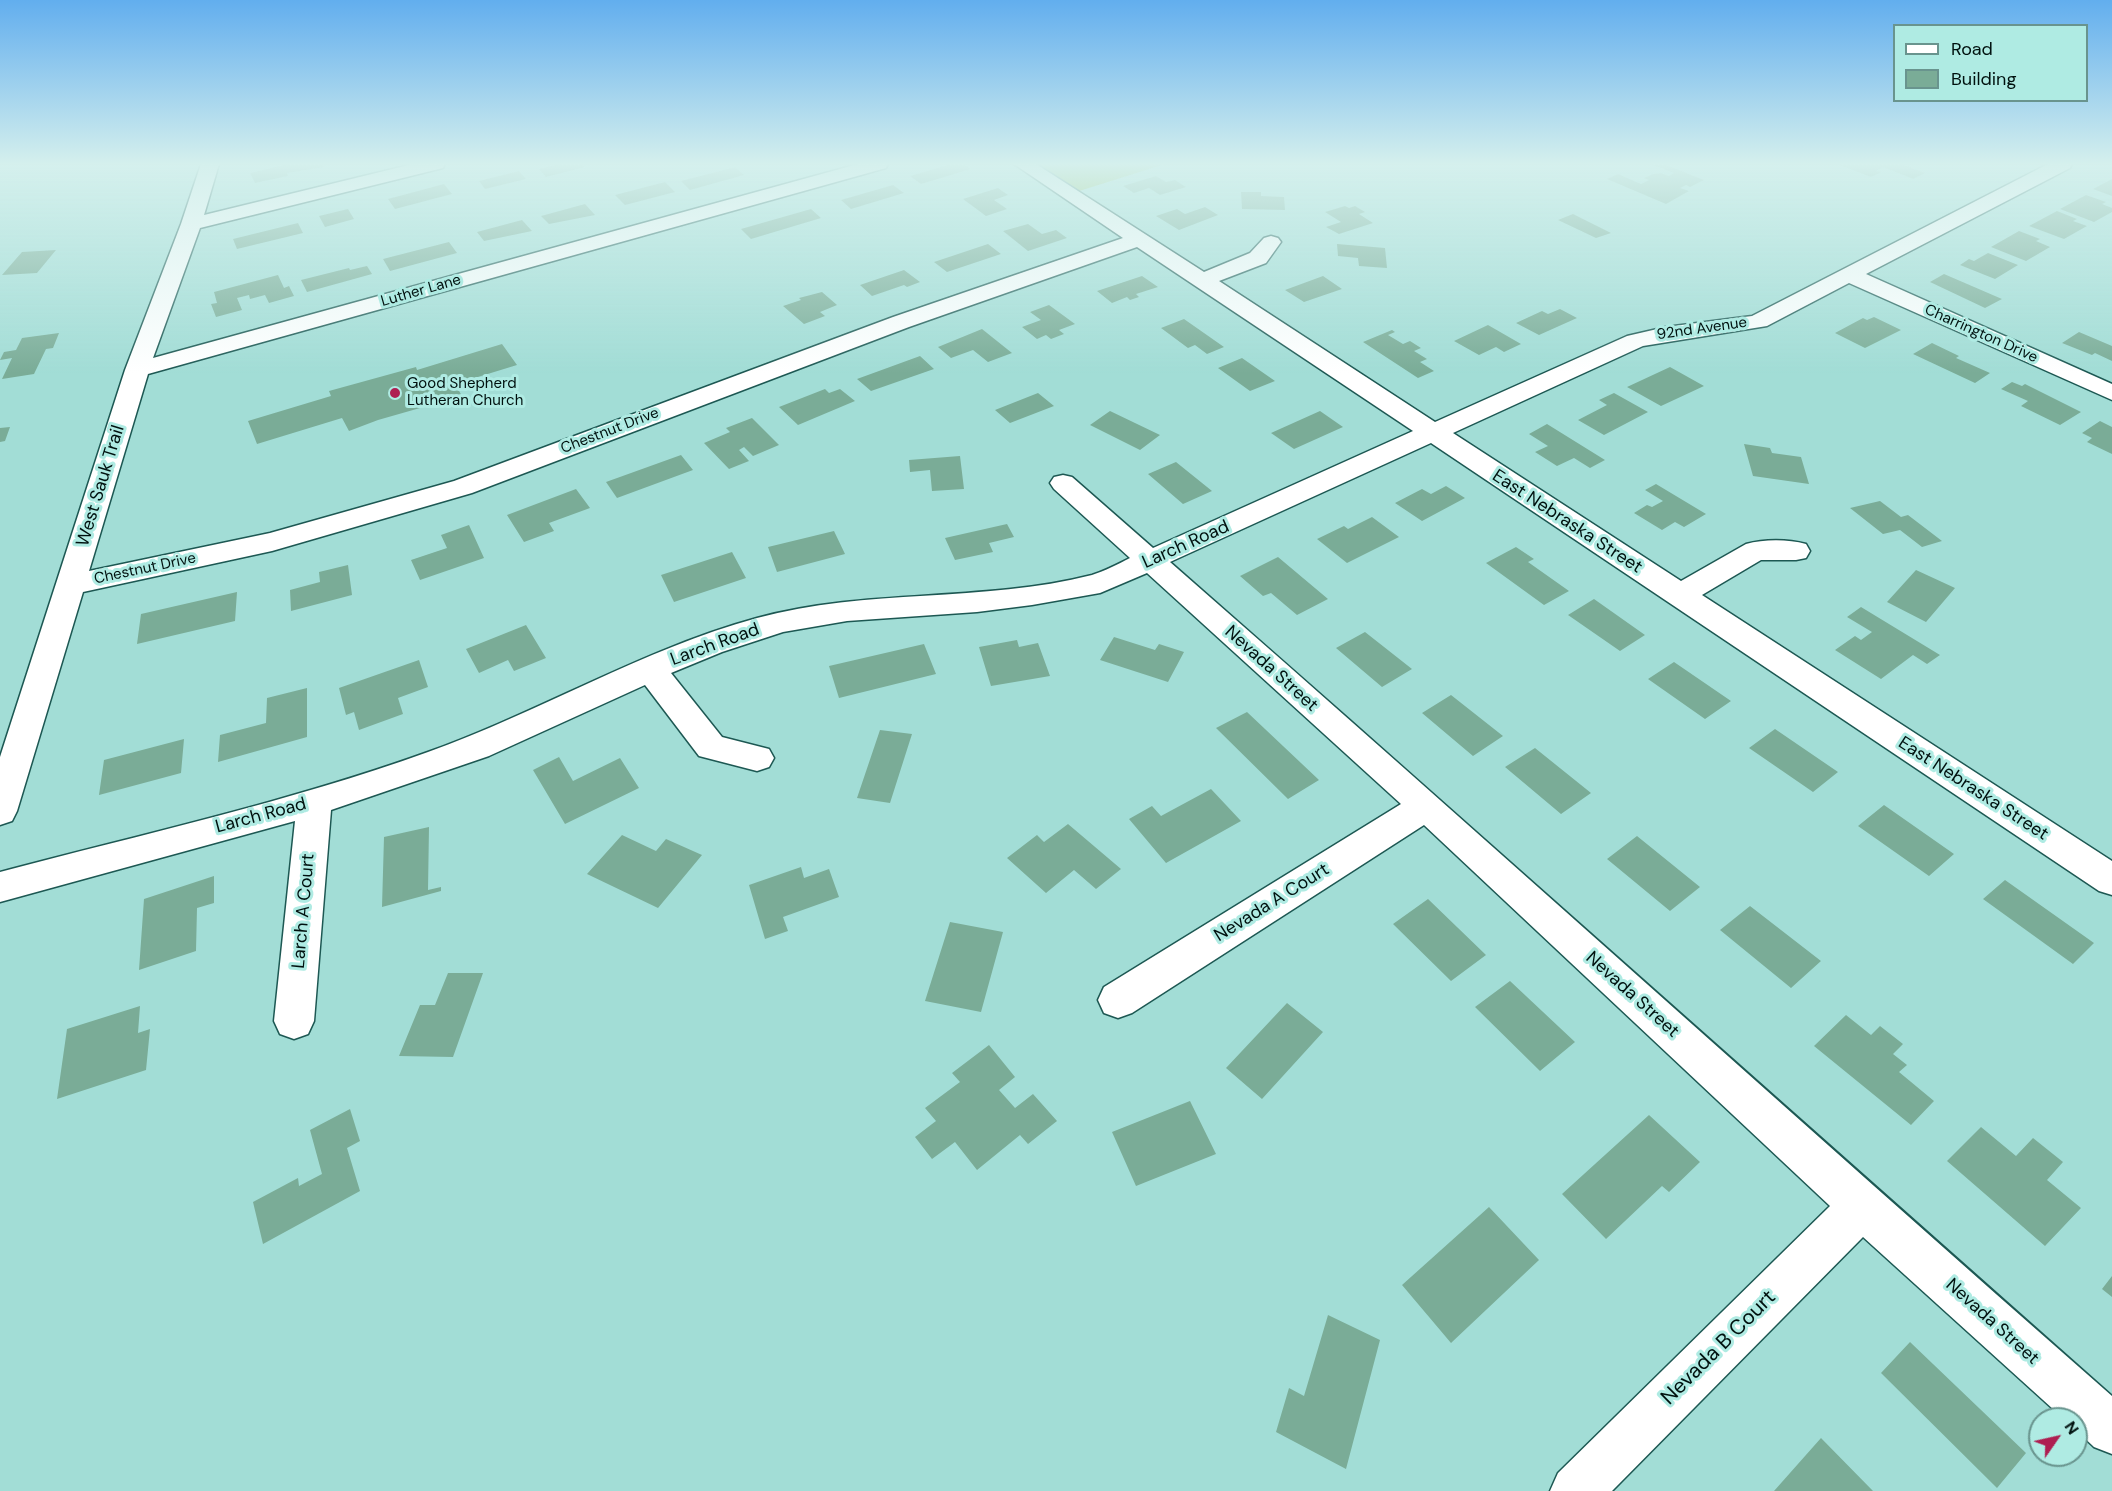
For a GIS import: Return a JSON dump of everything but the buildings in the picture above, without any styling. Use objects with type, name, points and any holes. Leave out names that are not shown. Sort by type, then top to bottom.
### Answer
[{"type":"street","name":"West Sauk Trail","points":[[0,811],[137,370],[187,234]]},
{"type":"street","name":"Luther Lane","points":[[137,370],[628,234]]},
{"type":"street","name":"East Nebraska Street","points":[[1127,234],[1202,280],[1432,434],[2112,880]]},
{"type":"street","name":"92nd Avenue","points":[[1432,434],[1635,341],[1662,333],[1742,326],[1759,321],[1929,234]]},
{"type":"street","name":"Chestnut Drive","points":[[72,584],[272,542],[464,487],[901,322],[1137,240]]},
{"type":"street","points":[[1202,280],[1258,258],[1271,242]]},
{"type":"street","name":"Charrington Drive","points":[[1849,275],[2112,393]]},
{"type":"street","name":"Larch Road","points":[[0,887],[314,802],[440,762],[554,714],[650,669],[753,629],[836,611],[1009,598],[1100,583],[1432,434]]},
{"type":"street","name":"Nevada Street","points":[[1064,483],[1426,806],[1862,1206],[2112,1429]]},
{"type":"street","points":[[1679,595],[1756,550],[1796,550]]},
{"type":"street","points":[[650,669],[711,747],[757,758]]},
{"type":"street","name":"Larch A Court","points":[[294,1021],[314,802]]},
{"type":"street","name":"Nevada A Court","points":[[1118,1000],[1426,806]]},
{"type":"street","name":"Nevada B Court","points":[[1575,1491],[1862,1206]]},
{"type":"place","name":"Good Shepherd Lutheran Church","points":[[395,393]]}]
